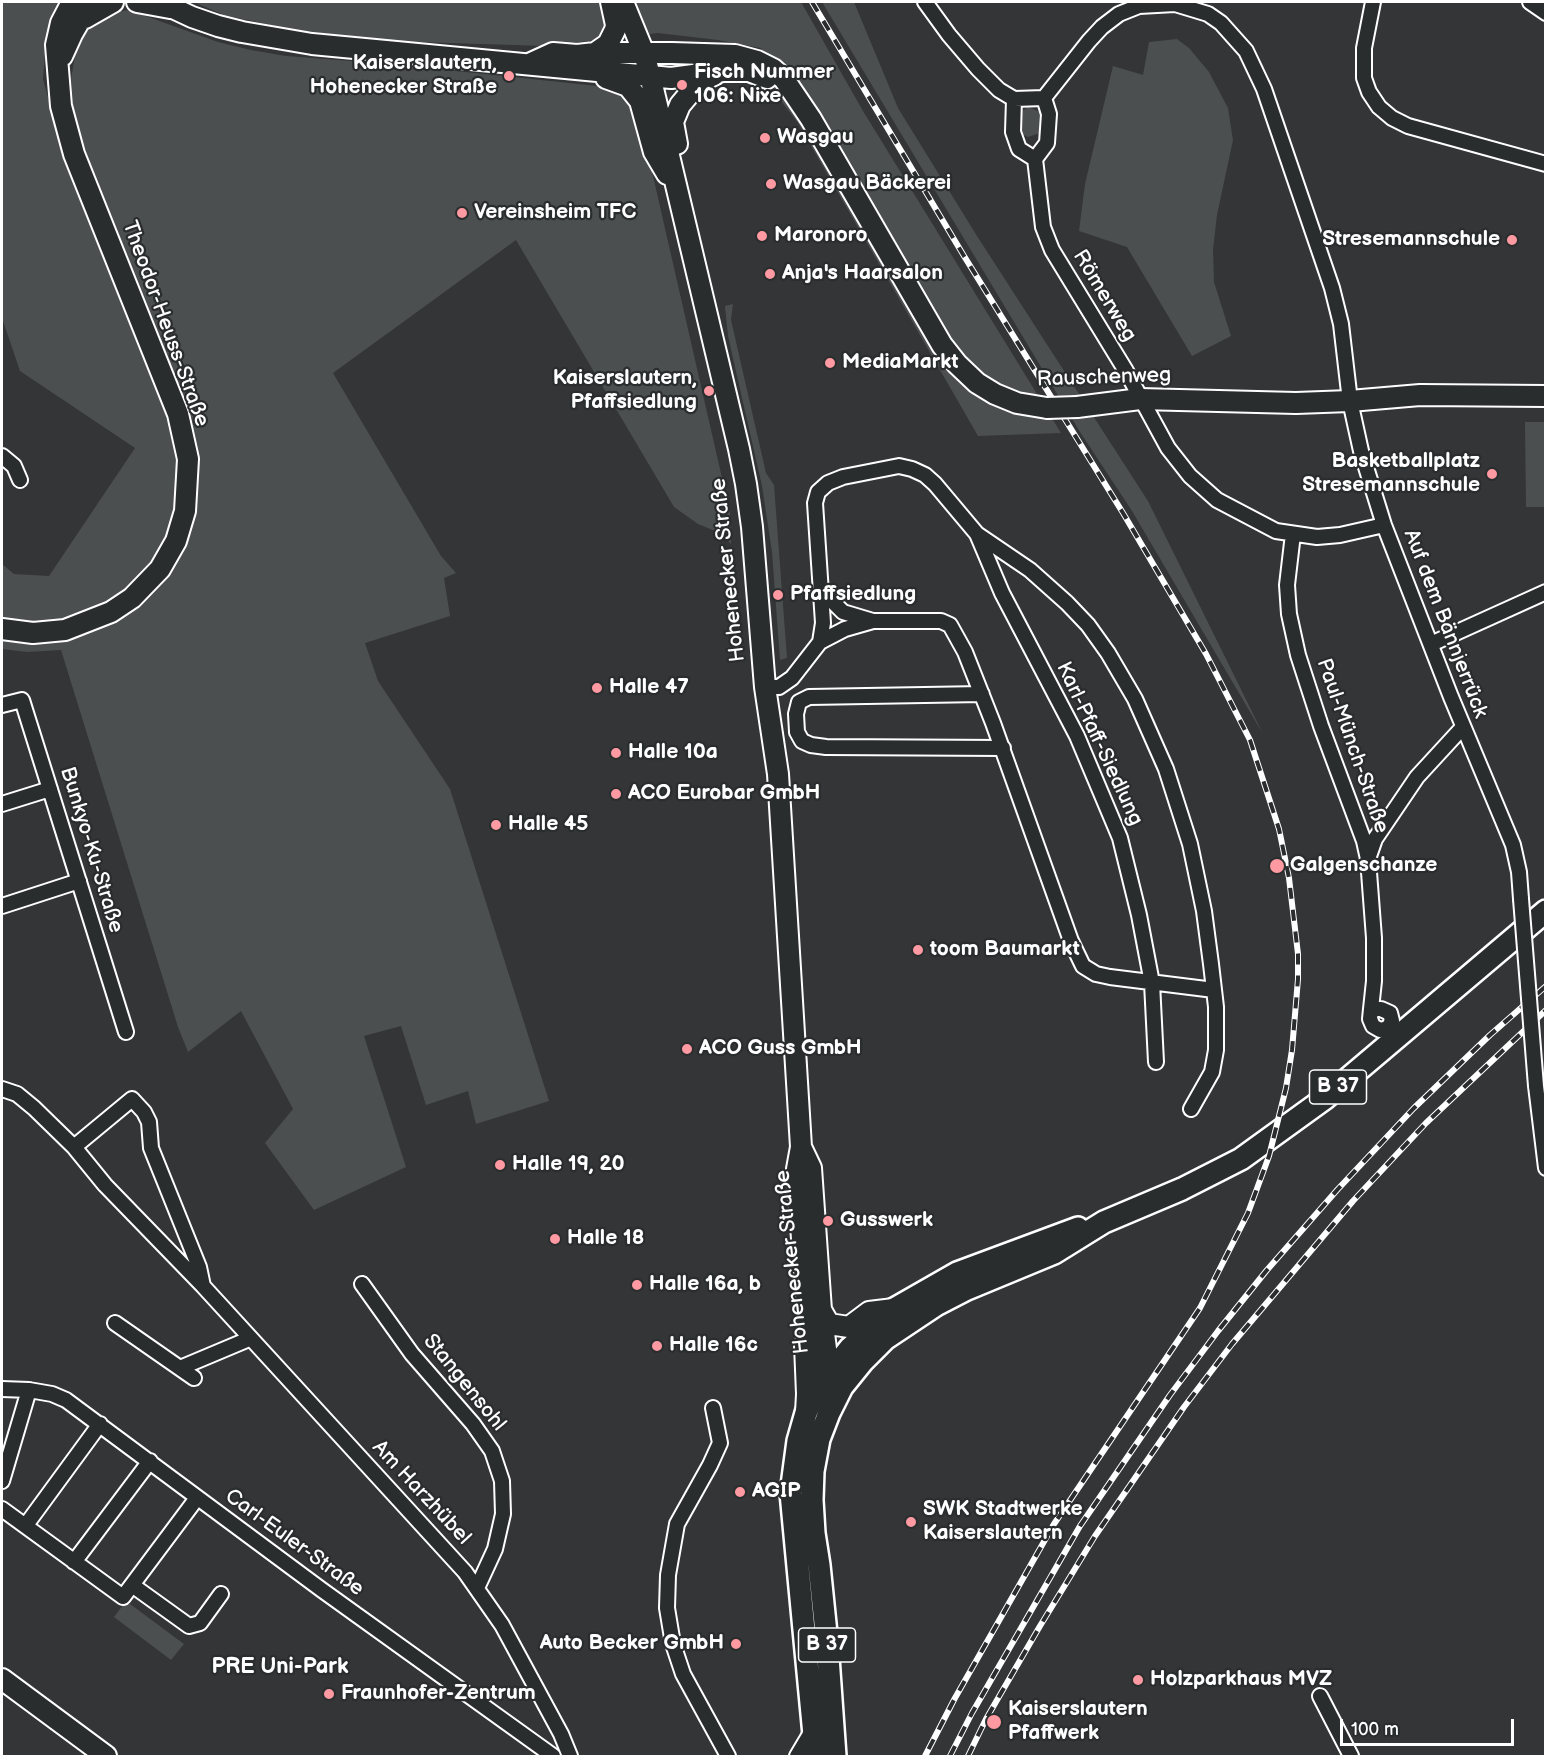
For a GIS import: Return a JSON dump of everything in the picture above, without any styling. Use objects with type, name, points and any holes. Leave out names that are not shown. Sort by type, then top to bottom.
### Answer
[{"type":"main road","name":"Theodor-Heuss-Straße","points":[[2,629],[33,633],[64,630],[111,612],[132,598],[160,569],[176,540],[185,511],[188,485],[188,459],[178,414],[74,154],[61,106],[56,45],[61,23],[72,2]]},
{"type":"main road","name":"Theodor-Heuss-Straße","points":[[59,63],[78,23],[93,2]]},
{"type":"main road","points":[[78,23],[113,2]]},
{"type":"main road","points":[[136,2],[165,4],[218,26],[280,39],[528,64],[554,53],[577,55],[628,86],[640,101],[654,152],[678,194]]},
{"type":"main road","points":[[591,62],[608,44],[615,30],[611,2]]},
{"type":"main road","name":"Hohenecker Straße","points":[[623,2],[644,53],[650,76],[740,449],[746,484],[752,527],[765,687],[778,774],[801,1147],[797,1169],[814,1310],[811,1349],[817,1361],[835,1380]]},
{"type":"main road","name":"Rauschenweg","points":[[591,62],[644,53],[735,56],[757,61],[773,69],[784,80],[812,119],[942,345],[957,364],[977,383],[994,394],[1017,403],[1047,408],[1077,407],[1140,399],[1296,403],[1420,395],[1545,396]]},
{"type":"main road","name":"Rauschenweg","points":[[591,62],[650,76],[671,78],[723,71],[749,71],[765,76],[792,94]]},
{"type":"main road","points":[[678,194],[681,166],[673,122],[680,105],[700,81],[723,71]]},
{"type":"main road","name":"B 37","points":[[816,1756],[791,1493],[798,1441],[806,1413],[835,1380],[860,1337],[894,1309],[957,1274],[1043,1240],[1104,1222],[1182,1189],[1241,1159],[1324,1099],[1545,911]]},
{"type":"main road","name":"B 37","points":[[835,1756],[827,1644],[812,1500],[813,1471],[819,1439],[829,1413],[835,1380],[863,1361],[885,1339],[908,1321],[967,1289],[1054,1253],[1104,1222]]},
{"type":"main road","points":[[814,1310],[829,1324],[849,1327],[869,1311],[894,1309]]},
{"type":"main road","name":"Hohenecker Straße","points":[[806,1413],[805,1331],[814,1310]]},
{"type":"main road","points":[[2,1679],[106,1756]]},
{"type":"street","points":[[925,2],[949,35],[999,90],[1014,99],[1044,98],[1049,114],[1047,143],[1035,159],[1019,149],[1013,132],[1014,99]]},
{"type":"street","points":[[1373,2],[1364,48],[1363,71],[1369,92],[1379,107],[1392,118],[1408,126],[1545,164]]},
{"type":"street","points":[[1530,2],[1545,13]]},
{"type":"street","name":"Auf dem Bännjerrück","points":[[1044,98],[1089,40],[1119,14],[1139,6],[1175,4],[1209,14],[1221,23],[1246,51],[1264,89],[1332,288],[1341,324],[1350,401],[1361,452],[1384,525],[1463,727],[1513,845],[1519,872],[1545,1168]]},
{"type":"street","name":"Römerweg","points":[[1035,159],[1043,227],[1052,250],[1126,371],[1168,448],[1190,476],[1217,500],[1276,531],[1317,537],[1340,535],[1384,525]]},
{"type":"street","points":[[2,456],[14,466],[20,480]]},
{"type":"street","name":"Karl-Pfaff-Siedlung","points":[[820,642],[823,623],[815,503],[818,492],[828,483],[843,477],[899,466],[925,475],[977,534],[1030,570],[1088,625],[1108,653],[1135,699],[1166,768],[1190,844],[1204,911],[1214,990],[1216,1050],[1212,1072],[1191,1109]]},
{"type":"street","name":"Karl-Pfaff-Siedlung","points":[[977,534],[1002,593],[1077,736],[1120,838],[1139,915],[1152,983],[1156,1062]]},
{"type":"street","name":"Paul-Münch-Straße","points":[[1293,534],[1287,585],[1289,614],[1298,655],[1325,737],[1364,841],[1368,859],[1374,938],[1374,981],[1371,1009]]},
{"type":"street","points":[[822,591],[843,612],[873,621]]},
{"type":"street","points":[[1431,644],[1545,592]]},
{"type":"street","points":[[765,687],[779,687],[792,678],[820,642],[845,629],[873,621],[941,621],[950,625],[965,652],[982,694],[1071,941],[1083,966],[1096,974],[1214,990]]},
{"type":"street","points":[[982,694],[809,697],[799,702],[796,714],[797,732],[802,741],[826,747],[1003,748]]},
{"type":"street","name":"Bunkyo-Ku-Straße","points":[[2,705],[22,700],[126,1032]]},
{"type":"street","points":[[1368,859],[1375,839],[1411,784],[1463,727]]},
{"type":"street","points":[[2,804],[50,789]]},
{"type":"street","points":[[2,906],[79,881]]},
{"type":"street","name":"Am Harzhübel","points":[[2,1089],[17,1094],[74,1147],[105,1185],[203,1286],[249,1339],[465,1572],[502,1625],[561,1734],[570,1756]]},
{"type":"street","name":"Am Harzhübel","points":[[74,1147],[132,1099],[144,1112],[149,1122],[151,1149],[199,1267],[203,1286]]},
{"type":"street","name":"Stangensohl","points":[[362,1284],[412,1354],[473,1424],[492,1451],[502,1481],[503,1514],[495,1549],[477,1587]]},
{"type":"street","points":[[115,1323],[194,1378]]},
{"type":"street","points":[[180,1368],[249,1339]]},
{"type":"street","name":"Carl-Euler-Straße","points":[[2,1389],[52,1394],[66,1400],[197,1498],[553,1756]]},
{"type":"street","points":[[2,1481],[28,1390]]},
{"type":"street","points":[[712,1408],[720,1443],[677,1524],[668,1575],[667,1608],[673,1644],[683,1674],[728,1756]]},
{"type":"street","points":[[26,1525],[100,1424]]},
{"type":"street","points":[[74,1562],[150,1461]]},
{"type":"street","points":[[2,1509],[123,1597],[197,1498]]},
{"type":"street","points":[[132,1585],[189,1626],[200,1623],[221,1594]]},
{"type":"street","points":[[1320,1695],[1351,1756]]},
{"type":"street","points":[[797,1756],[814,1727]]},
{"type":"shaded area","points":[[2,2],[59,2],[46,42],[43,79],[52,112],[73,106],[71,79],[76,50],[92,24],[108,13],[129,10],[218,42],[286,56],[390,64],[607,87],[624,94],[640,119],[730,513],[731,544],[720,533],[698,524],[674,507],[516,240],[333,373],[441,556],[456,573],[444,578],[450,616],[365,643],[378,681],[450,789],[549,1101],[476,1124],[468,1091],[426,1105],[401,1026],[364,1036],[406,1167],[314,1210],[265,1143],[293,1109],[241,1011],[188,1052],[178,1027],[61,650],[27,652],[2,649],[2,564],[14,574],[49,576],[135,448],[20,371],[2,318]]},
{"type":"shaded area","points":[[194,2],[801,2],[863,111],[1061,433],[978,436],[798,123],[775,93],[761,48],[658,33],[545,46],[385,41],[290,29],[224,15]]},
{"type":"shaded area","points":[[822,2],[854,2],[898,108],[977,236],[1148,501],[1263,734],[1132,511],[1080,432]]},
{"type":"shaded area","points":[[1177,39],[1189,48],[1209,72],[1228,108],[1233,140],[1217,215],[1213,249],[1214,282],[1231,336],[1192,356],[1127,247],[1079,231],[1085,184],[1113,66],[1143,75],[1149,42]]},
{"type":"shaded area","points":[[1028,107],[1040,112],[1040,133],[1028,137],[1019,133],[1019,113]]},
{"type":"shaded area","points":[[733,304],[731,320],[766,473],[774,485],[787,658],[780,660],[772,552],[762,486],[728,336],[725,306]]},
{"type":"shaded area","points":[[1525,422],[1545,422],[1545,507],[1526,507]]},
{"type":"shaded area","points":[[126,1601],[184,1644],[171,1660],[114,1617]]},
{"type":"railway","points":[[812,2],[964,256],[1123,513],[1206,654],[1250,740],[1279,829],[1289,878],[1298,954],[1292,1050],[1286,1088],[1269,1156],[1248,1213],[1200,1308],[1054,1524],[955,1698],[925,1756]]},
{"type":"railway","points":[[950,1756],[972,1713],[1080,1526],[1170,1395],[1218,1331],[1267,1270],[1338,1189],[1414,1108],[1490,1035],[1546,986]]},
{"type":"railway","points":[[968,1756],[986,1719],[1095,1536],[1184,1407],[1232,1344],[1353,1201],[1426,1123],[1546,1010]]},
{"type":"place","name":"Kaiserslautern, Hohenecker Straße","points":[[509,76]]},
{"type":"place","name":"Fisch Nummer 106: Nixe","points":[[682,85]]},
{"type":"place","name":"Wasgau","points":[[765,138]]},
{"type":"place","name":"Wasgau Bäckerei","points":[[771,184]]},
{"type":"place","name":"Vereinsheim TFC","points":[[462,213]]},
{"type":"place","name":"Maronoro","points":[[762,236]]},
{"type":"place","name":"Stresemannschule","points":[[1512,240]]},
{"type":"place","name":"Anja's Haarsalon","points":[[770,274]]},
{"type":"place","name":"MediaMarkt","points":[[830,363]]},
{"type":"place","name":"Kaiserslautern, Pfaffsiedlung","points":[[709,391]]},
{"type":"place","name":"Basketballplatz Stresemannschule","points":[[1492,474]]},
{"type":"place","name":"Pfaffsiedlung","points":[[778,595]]},
{"type":"place","name":"Halle 47","points":[[597,688]]},
{"type":"place","name":"Halle 10a","points":[[616,753]]},
{"type":"place","name":"ACO Eurobar GmbH","points":[[616,794]]},
{"type":"place","name":"Halle 45","points":[[496,825]]},
{"type":"place","name":"Galgenschanze","points":[[1277,866]]},
{"type":"place","name":"toom Baumarkt","points":[[918,950]]},
{"type":"place","name":"ACO Guss GmbH","points":[[687,1049]]},
{"type":"place","name":"Halle 19, 20","points":[[500,1165]]},
{"type":"place","name":"Gusswerk","points":[[828,1221]]},
{"type":"place","name":"Halle 18","points":[[555,1239]]},
{"type":"place","name":"Halle 16a, b","points":[[637,1285]]},
{"type":"place","name":"Halle 16c","points":[[657,1346]]},
{"type":"place","name":"AGIP","points":[[740,1492]]},
{"type":"place","name":"SWK Stadtwerke Kaiserslautern","points":[[911,1522]]},
{"type":"place","name":"Auto Becker GmbH","points":[[736,1644]]},
{"type":"place","name":"Holzparkhaus MVZ","points":[[1138,1680]]},
{"type":"place","name":"Fraunhofer-Zentrum","points":[[329,1694]]},
{"type":"place","name":"Kaiserslautern Pfaffwerk","points":[[994,1722]]},
{"type":"district","name":"PRE Uni-Park","points":[[280,1667]]}]
